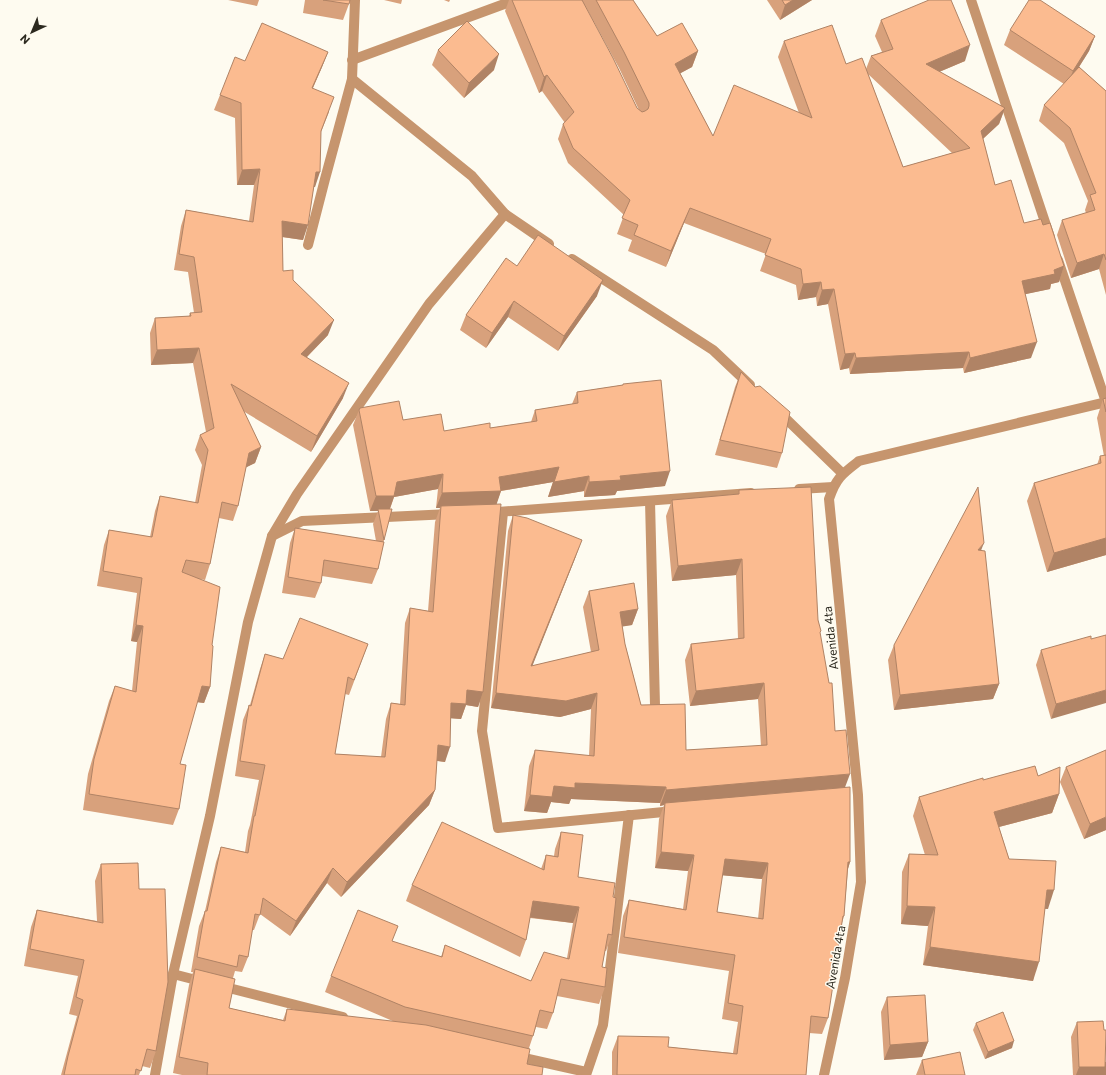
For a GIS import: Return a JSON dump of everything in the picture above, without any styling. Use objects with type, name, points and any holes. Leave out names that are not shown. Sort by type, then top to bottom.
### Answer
[{"type":"street","points":[[308,245],[324,178],[352,79],[355,0]]},
{"type":"street","points":[[352,60],[515,0]]},
{"type":"street","points":[[971,0],[1106,402]]},
{"type":"street","points":[[352,79],[472,176],[505,214],[713,350],[758,393]]},
{"type":"street","points":[[155,1075],[173,974],[210,816],[248,622],[272,536],[298,494],[429,304],[505,214]]},
{"type":"street","name":"Avenida 4ta","points":[[824,1075],[845,978],[861,882],[830,499],[833,487],[842,473],[859,461],[1106,402]]},
{"type":"street","points":[[769,404],[842,473]]},
{"type":"street","points":[[785,490],[833,487]]},
{"type":"street","points":[[488,512],[761,492]]},
{"type":"street","points":[[650,501],[655,706]]},
{"type":"street","points":[[503,512],[482,731],[498,828],[629,814],[684,810]]},
{"type":"street","points":[[272,536],[302,521],[457,514]]},
{"type":"street","points":[[502,1053],[586,1073],[603,1025],[629,814]]},
{"type":"street","points":[[173,974],[349,1019]]},
{"type":"building","points":[[323,0],[350,0],[349,4]]},
{"type":"building","points":[[512,0],[582,0],[613,58],[637,108],[642,112],[648,109],[649,103],[596,0],[633,0],[657,36],[682,23],[698,51],[675,64],[713,136],[734,85],[812,118],[784,41],[832,25],[846,64],[862,58],[903,167],[970,148],[871,56],[893,49],[881,20],[929,0],[951,0],[970,45],[926,64],[1005,108],[981,131],[995,185],[1011,180],[1024,223],[1041,219],[1043,225],[1050,223],[1064,266],[1054,270],[1055,274],[1022,281],[1037,342],[970,358],[969,352],[856,358],[855,353],[845,354],[834,289],[822,290],[821,282],[803,284],[801,269],[765,255],[771,239],[690,208],[671,251],[634,235],[638,225],[622,218],[630,200],[573,148],[563,124],[574,112],[547,75],[544,77]]},
{"type":"building","points":[[782,0],[793,0],[785,5]]},
{"type":"building","points":[[1029,0],[1040,0],[1095,36],[1073,71],[1010,30]]},
{"type":"building","points":[[467,21],[499,54],[469,83],[438,50]]},
{"type":"building","points":[[262,23],[328,52],[312,88],[334,97],[321,131],[320,172],[316,172],[308,225],[282,221],[283,271],[293,270],[293,280],[334,320],[301,354],[349,383],[317,436],[231,384],[261,447],[249,453],[238,506],[222,502],[210,564],[186,560],[182,572],[220,587],[212,645],[210,687],[202,686],[180,764],[186,765],[179,809],[89,794],[94,759],[115,686],[136,692],[143,626],[136,625],[142,578],[103,571],[109,530],[152,537],[160,496],[198,503],[208,450],[200,435],[214,428],[199,348],[157,350],[155,318],[191,316],[190,313],[202,312],[194,257],[179,254],[186,210],[253,222],[260,169],[242,170],[241,103],[220,95],[235,57],[245,61]]},
{"type":"building","points":[[1079,67],[1106,91],[1106,260],[1104,254],[1077,263],[1062,220],[1095,210],[1090,195],[1096,193],[1070,128],[1044,105]]},
{"type":"building","points":[[538,235],[603,280],[564,336],[514,301],[492,333],[466,315],[506,258],[517,266]]},
{"type":"building","points":[[741,372],[755,387],[760,386],[790,412],[782,453],[720,440]]},
{"type":"building","points":[[661,380],[670,471],[620,476],[621,480],[589,482],[589,476],[554,482],[559,467],[499,477],[501,491],[442,493],[443,474],[397,482],[394,496],[376,496],[359,410],[360,408],[399,401],[403,420],[441,414],[444,431],[490,423],[490,428],[537,421],[535,410],[578,403],[577,392],[623,384]]},
{"type":"building","points":[[1106,398],[1106,412],[1103,399]]},
{"type":"building","points":[[1106,455],[1106,538],[1054,553],[1034,483],[1101,463],[1100,456]]},
{"type":"building","points":[[811,487],[818,620],[829,683],[832,683],[835,731],[846,730],[850,774],[666,790],[666,787],[575,783],[575,788],[554,786],[552,797],[530,795],[535,750],[594,756],[597,693],[566,701],[496,693],[513,515],[527,518],[582,540],[531,666],[599,650],[589,591],[634,583],[638,609],[620,612],[625,644],[641,705],[685,704],[686,750],[767,745],[764,683],[696,691],[691,644],[744,638],[742,559],[678,566],[672,500],[739,494],[739,490]]},
{"type":"building","points":[[978,487],[984,543],[978,550],[985,551],[999,684],[900,695],[894,645]]},
{"type":"building","points":[[501,504],[483,692],[467,690],[466,704],[451,703],[450,747],[438,745],[435,790],[347,882],[333,868],[296,921],[263,898],[260,915],[255,914],[248,957],[239,955],[237,967],[197,957],[205,911],[207,911],[221,847],[248,853],[265,765],[240,761],[249,705],[251,706],[265,654],[283,659],[300,618],[368,644],[354,680],[348,677],[335,754],[385,757],[391,703],[405,705],[410,608],[433,612],[441,506]]},
{"type":"building","points":[[378,509],[392,509],[384,540]]},
{"type":"building","points":[[295,528],[384,542],[378,569],[324,560],[321,583],[288,577]]},
{"type":"building","points":[[1106,635],[1106,690],[1056,704],[1041,650],[1091,636],[1091,639]]},
{"type":"building","points":[[1106,750],[1106,817],[1090,824],[1066,767]]},
{"type":"building","points":[[1035,766],[1038,776],[1060,767],[1059,794],[994,812],[1009,859],[1056,861],[1054,890],[1047,890],[1039,962],[930,947],[935,907],[907,906],[909,854],[938,855],[919,797],[983,778],[983,780]]},
{"type":"building","points":[[850,787],[850,862],[848,862],[844,916],[833,978],[828,1018],[811,1016],[806,1075],[617,1075],[618,1036],[669,1037],[668,1047],[737,1054],[743,1006],[728,1003],[735,955],[624,937],[629,900],[686,910],[694,855],[661,852],[665,803]],"holes":[[[725,859],[768,863],[763,919],[717,912]]]},
{"type":"building","points":[[442,822],[544,870],[546,855],[558,857],[561,832],[583,835],[578,877],[615,883],[613,897],[616,898],[612,935],[608,934],[602,967],[607,968],[605,987],[561,979],[553,1013],[540,1010],[533,1036],[405,1007],[331,976],[358,910],[398,926],[392,941],[442,957],[445,945],[531,981],[544,952],[569,959],[579,907],[533,901],[526,940],[412,885]]},
{"type":"building","points":[[138,863],[139,889],[165,889],[168,982],[156,1051],[147,1049],[141,1071],[136,1069],[135,1075],[64,1075],[83,1000],[76,997],[84,960],[30,949],[37,910],[103,923],[101,864]]},
{"type":"building","points":[[195,969],[235,979],[229,1008],[285,1021],[287,1009],[426,1025],[530,1049],[527,1064],[543,1067],[542,1075],[207,1075],[208,1063],[179,1057]]},
{"type":"building","points":[[925,995],[928,1042],[890,1045],[887,997]]},
{"type":"building","points":[[1003,1012],[1014,1041],[988,1052],[976,1023]]},
{"type":"building","points":[[1103,1021],[1104,1030],[1106,1030],[1105,1067],[1079,1067],[1077,1022]]},
{"type":"building","points":[[960,1052],[965,1075],[925,1075],[922,1060]]}]
